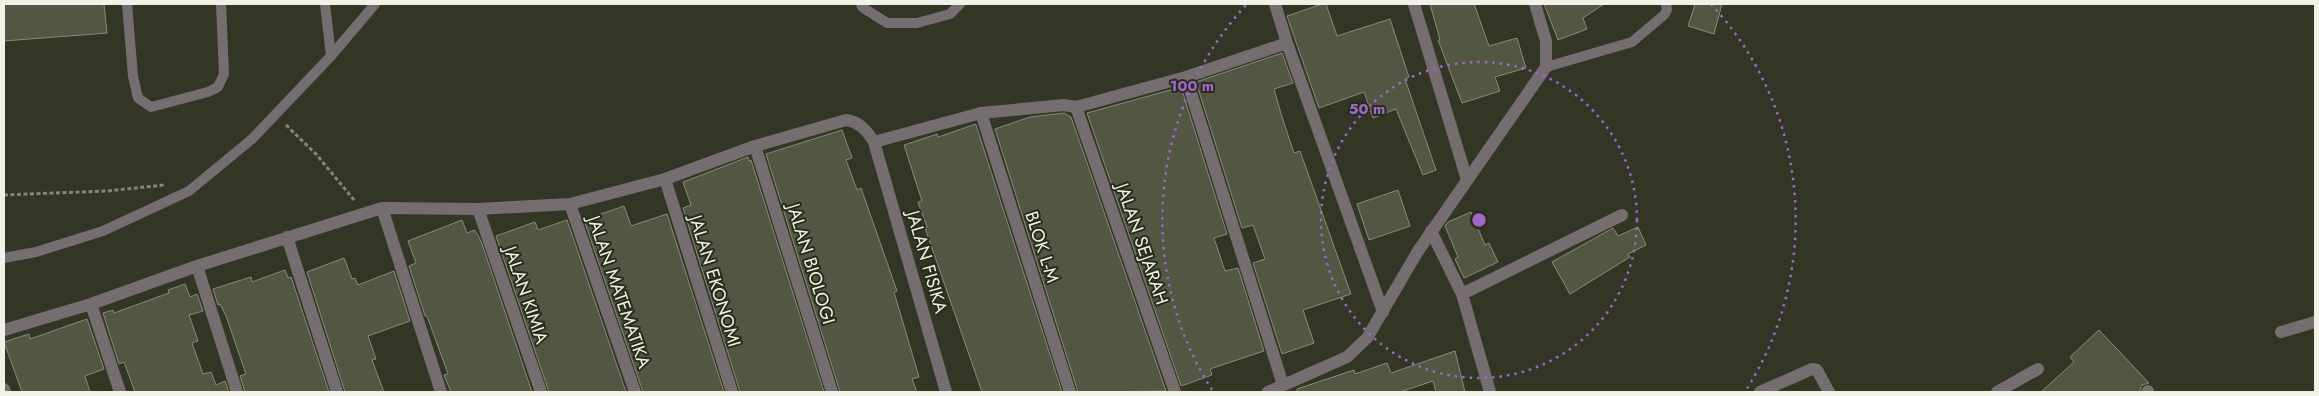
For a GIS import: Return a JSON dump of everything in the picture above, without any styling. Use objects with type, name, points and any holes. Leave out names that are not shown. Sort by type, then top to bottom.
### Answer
[{"type":"street","points":[[1276,4],[1287,43],[1383,312]]},
{"type":"street","points":[[1414,4],[1467,180]]},
{"type":"street","points":[[1268,392],[1347,357],[1367,338],[1431,231],[1546,67],[1546,41],[1535,4]]},
{"type":"street","points":[[4,330],[91,304],[196,266],[382,208],[478,209],[570,204],[665,179],[755,146],[846,120],[854,121],[862,127],[874,142],[981,113],[1064,105],[1076,107],[1186,78],[1287,43]]},
{"type":"street","points":[[1186,78],[1283,385]]},
{"type":"street","name":"JALAN SEJARAH","points":[[1076,107],[1175,392]]},
{"type":"street","name":"BLOK L-M","points":[[981,113],[1070,392]]},
{"type":"street","name":"JALAN FISIKA","points":[[874,142],[946,392]]},
{"type":"street","name":"JALAN BIOLOGI","points":[[755,146],[832,392]]},
{"type":"street","name":"JALAN EKONOMI","points":[[665,179],[732,392]]},
{"type":"street","name":"JALAN MATEMATIKA","points":[[570,204],[635,392]]},
{"type":"street","points":[[382,208],[441,392]]},
{"type":"street","name":"JALAN KIMIA","points":[[478,209],[540,392]]},
{"type":"street","points":[[1462,294],[1622,215]]},
{"type":"street","points":[[1431,231],[1462,294],[1490,392]]},
{"type":"street","points":[[287,237],[337,392]]},
{"type":"street","points":[[196,266],[237,392]]},
{"type":"street","points":[[91,304],[120,392]]},
{"type":"street","points":[[2281,332],[2315,322]]},
{"type":"street","points":[[1760,392],[1812,369],[1817,370],[1829,392]]},
{"type":"street","points":[[1997,392],[2038,370]]},
{"type":"lane","points":[[127,4],[133,76],[138,98],[151,107],[208,92],[222,82],[224,74],[221,4]]},
{"type":"lane","points":[[325,4],[331,56]]},
{"type":"lane","points":[[4,258],[36,252],[103,230],[189,191],[252,139],[331,56],[375,4]]},
{"type":"lane","points":[[861,4],[862,7],[887,22],[917,23],[950,14],[960,4]]},
{"type":"lane","points":[[1546,67],[1632,42],[1664,15],[1667,10],[1666,4]]},
{"type":"path","points":[[275,114],[316,154],[349,192],[362,214]]},
{"type":"path","points":[[4,195],[107,191],[160,184],[189,191]]},
{"type":"building","points":[[4,4],[104,4],[107,33],[4,41]]},
{"type":"building","points":[[1326,4],[1337,36],[1390,19],[1409,77],[1405,79],[1436,170],[1423,175],[1396,109],[1373,118],[1364,92],[1319,108],[1287,16]]},
{"type":"building","points":[[1430,4],[1474,4],[1489,46],[1517,38],[1526,68],[1495,77],[1500,91],[1462,103],[1438,40],[1440,40]]},
{"type":"building","points":[[1544,4],[1604,4],[1583,18],[1587,29],[1558,40]]},
{"type":"building","points":[[1695,4],[1722,4],[1714,34],[1688,26]]},
{"type":"building","points":[[1282,53],[1293,83],[1274,89],[1282,117],[1294,153],[1300,151],[1351,294],[1303,310],[1314,343],[1282,354],[1253,263],[1265,259],[1253,225],[1242,228],[1196,82]]},
{"type":"building","points":[[1181,87],[1227,234],[1214,238],[1225,271],[1238,268],[1264,351],[1210,369],[1212,375],[1181,386],[1087,113]]},
{"type":"building","points":[[1064,113],[1071,117],[1166,391],[1078,392],[995,129],[1030,117]]},
{"type":"building","points":[[976,124],[1062,392],[982,392],[925,228],[927,227],[918,202],[922,201],[904,145],[937,134],[938,137]]},
{"type":"building","points":[[842,130],[852,158],[846,160],[857,190],[861,188],[897,291],[894,292],[919,377],[912,379],[917,392],[840,392],[766,154]]},
{"type":"building","points":[[748,157],[749,161],[751,160],[824,392],[740,392],[683,208],[691,205],[683,182]]},
{"type":"building","points":[[1398,190],[1410,226],[1369,240],[1357,204]]},
{"type":"building","points":[[624,206],[631,226],[667,214],[724,392],[643,392],[584,220]]},
{"type":"building","points":[[1471,212],[1485,245],[1489,243],[1498,262],[1464,278],[1455,259],[1458,257],[1445,226],[1448,222]]},
{"type":"building","points":[[462,220],[467,233],[475,230],[481,241],[532,392],[451,392],[444,375],[448,374],[427,316],[425,316],[409,266],[416,263],[408,241]]},
{"type":"building","points":[[567,220],[626,392],[549,392],[496,236],[535,222],[538,230]]},
{"type":"building","points":[[1638,227],[1646,245],[1628,254],[1630,257],[1570,294],[1552,262],[1613,228],[1618,236]]},
{"type":"building","points":[[344,258],[352,279],[355,278],[358,285],[394,271],[410,321],[368,336],[376,359],[372,360],[384,392],[345,392],[307,272]]},
{"type":"building","points":[[285,270],[288,278],[291,277],[329,392],[245,392],[240,376],[246,374],[226,316],[220,304],[218,305],[213,289],[251,277],[252,282]]},
{"type":"building","points":[[185,284],[190,297],[197,294],[203,311],[189,315],[198,341],[192,343],[203,374],[211,372],[216,385],[225,381],[229,392],[135,392],[124,362],[119,364],[103,313],[113,310],[114,313],[169,293],[168,290]]},
{"type":"building","points":[[87,319],[104,369],[85,376],[90,392],[22,392],[4,342],[29,334],[30,339]]},
{"type":"building","points":[[2099,330],[2149,383],[2142,385],[2139,392],[2041,392],[2074,362],[2070,357]]},
{"type":"building","points":[[1455,351],[1465,392],[1436,392],[1433,381],[1400,392],[1297,392],[1297,389],[1354,370],[1355,374],[1387,363],[1391,373]]}]
